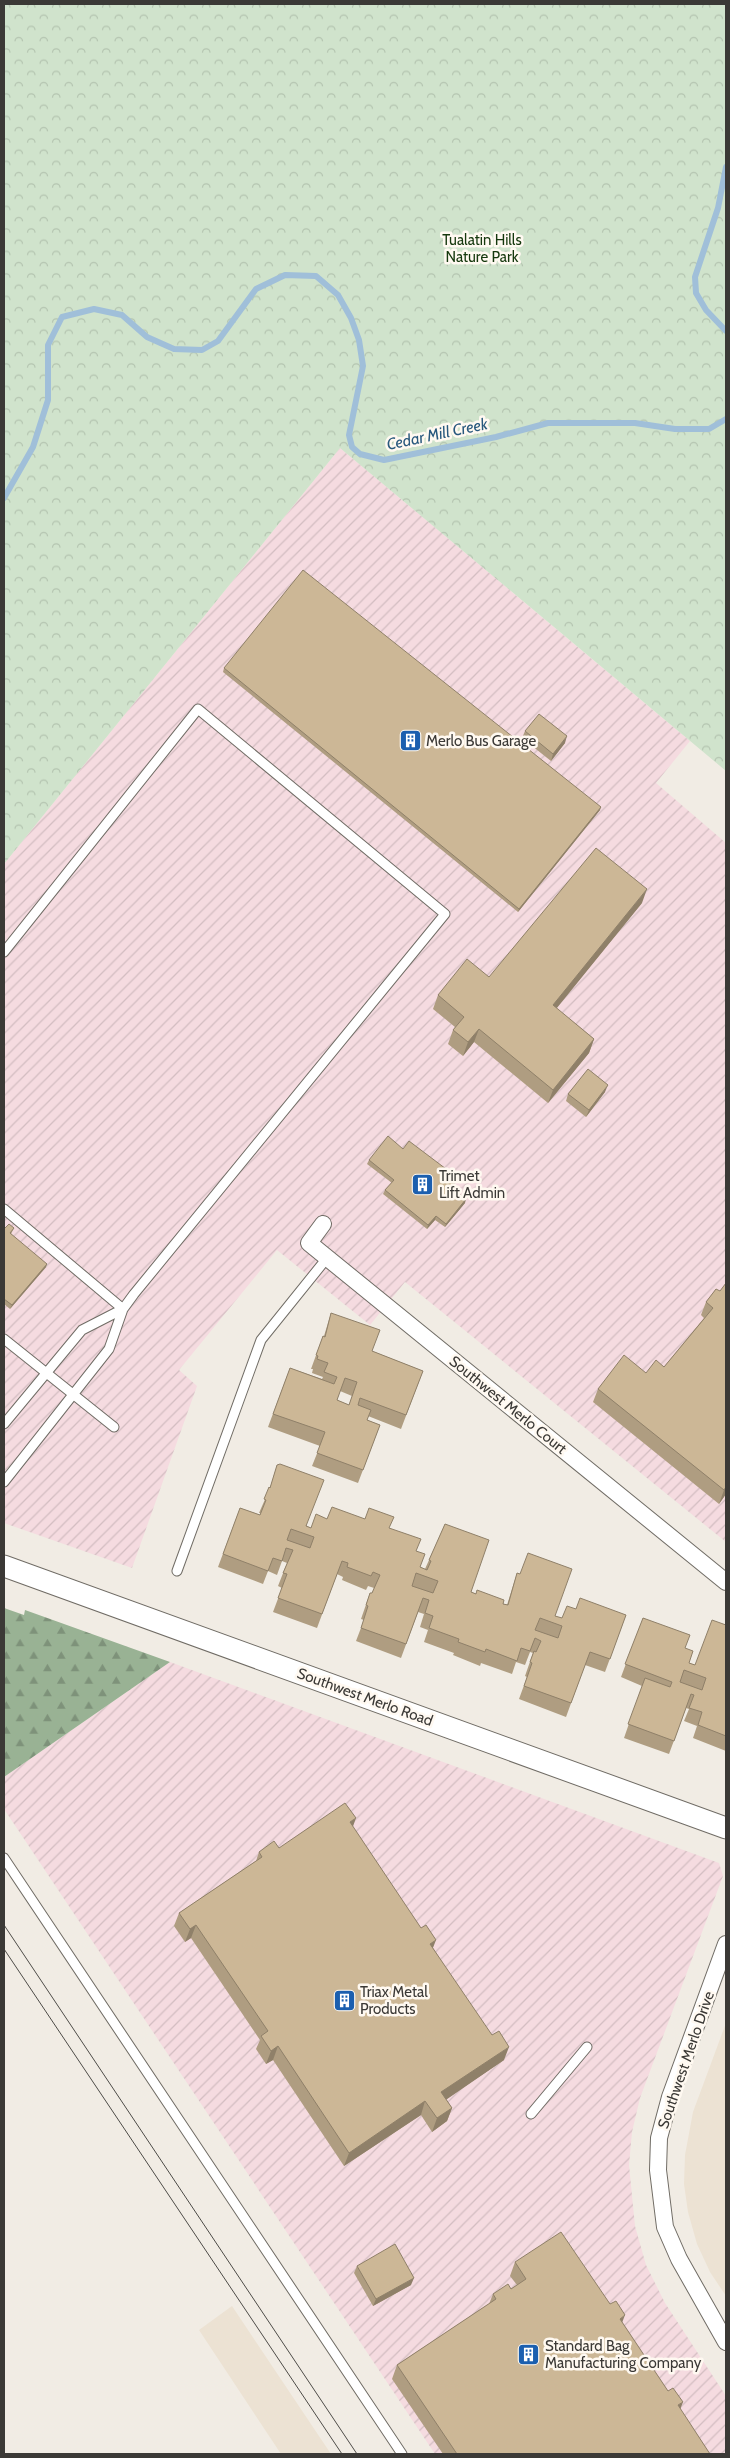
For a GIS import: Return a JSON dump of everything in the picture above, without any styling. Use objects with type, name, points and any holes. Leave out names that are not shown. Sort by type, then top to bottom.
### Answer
[{"type":"street","name":"Southwest Merlo Court","points":[[323,1224],[309,1243],[726,1582]]},
{"type":"street","name":"Southwest Merlo Road","points":[[4,1566],[726,1828]]},
{"type":"street","name":"Southwest Merlo Drive","points":[[726,1944],[670,2097],[660,2138],[658,2170],[665,2227],[679,2259],[726,2342]]},
{"type":"lane","points":[[4,952],[198,709],[446,914],[123,1309],[109,1349],[4,1482]]},
{"type":"lane","points":[[4,1209],[123,1309]]},
{"type":"lane","points":[[178,1571],[261,1340],[327,1258]]},
{"type":"lane","points":[[4,1424],[45,1372],[82,1330],[123,1309]]},
{"type":"lane","points":[[4,1339],[114,1427]]},
{"type":"lane","points":[[4,1858],[402,2454]]},
{"type":"lane","points":[[531,2114],[587,2047]]},
{"type":"shaded area","points":[[340,448],[690,741],[656,783],[726,843],[726,1542],[405,1282],[370,1325],[277,1250],[179,1370],[197,1386],[132,1568],[4,1523],[4,864]]},
{"type":"shaded area","points":[[170,1662],[719,1863],[723,1876],[640,2098],[632,2132],[629,2165],[635,2226],[646,2265],[665,2303],[726,2396],[726,2454],[435,2454],[4,1809],[4,1777]]},
{"type":"shaded area","points":[[726,2023],[726,2296],[710,2272],[697,2244],[688,2212],[684,2184],[685,2155],[693,2112]]},
{"type":"shaded area","points":[[232,2306],[331,2454],[281,2454],[199,2330]]},
{"type":"green space","name":"Tualatin Hills Nature Park","points":[[4,4],[726,4],[726,771],[340,448],[4,864]]},
{"type":"green space","points":[[4,1608],[24,1615],[25,1610],[170,1662],[4,1777]]},
{"type":"building","name":"Merlo Bus Garage","points":[[303,570],[601,807],[519,909],[224,668]]},
{"type":"building","points":[[539,714],[567,736],[553,754],[525,731]]},
{"type":"building","points":[[596,848],[647,889],[553,1005],[594,1039],[553,1090],[479,1029],[468,1042],[453,1030],[464,1017],[438,995],[467,959],[489,977]]},
{"type":"building","points":[[588,1069],[608,1085],[589,1110],[568,1094]]},
{"type":"building","name":"Trimet Lift Admin","points":[[388,1136],[403,1149],[409,1141],[458,1178],[450,1187],[466,1199],[446,1224],[436,1216],[428,1225],[385,1190],[394,1180],[369,1160]]},
{"type":"building","points":[[9,1224],[14,1228],[10,1233],[47,1264],[12,1305],[4,1299],[4,1229]]},
{"type":"building","points":[[726,1283],[726,1487],[724,1490],[598,1389],[624,1355],[646,1373],[656,1360],[664,1367],[713,1308],[706,1302],[716,1289],[720,1291]]},
{"type":"building","points":[[331,1313],[380,1330],[372,1351],[423,1371],[406,1415],[360,1398],[358,1405],[371,1410],[367,1420],[380,1425],[363,1470],[317,1453],[325,1432],[273,1414],[290,1368],[334,1384],[337,1377],[324,1372],[328,1363],[317,1359],[318,1356],[316,1355],[323,1336],[325,1337]],"holes":[[[345,1378],[357,1382],[349,1405],[337,1400]]]},
{"type":"building","points":[[280,1464],[324,1480],[306,1526],[311,1528],[316,1514],[327,1519],[332,1507],[365,1519],[369,1508],[394,1517],[389,1528],[421,1539],[416,1551],[425,1554],[420,1567],[427,1570],[431,1561],[429,1560],[445,1524],[489,1540],[471,1592],[476,1594],[477,1590],[504,1600],[503,1604],[508,1605],[517,1573],[520,1574],[528,1553],[572,1569],[555,1616],[562,1618],[567,1606],[576,1609],[580,1598],[626,1615],[610,1659],[590,1652],[571,1703],[524,1686],[534,1651],[536,1652],[541,1641],[535,1638],[530,1651],[521,1648],[517,1661],[486,1649],[485,1652],[458,1642],[459,1639],[429,1628],[433,1616],[425,1613],[429,1600],[423,1598],[406,1644],[361,1628],[370,1593],[372,1593],[380,1575],[373,1572],[371,1576],[347,1567],[348,1563],[342,1561],[322,1614],[278,1598],[287,1574],[283,1573],[293,1550],[286,1548],[282,1561],[273,1558],[268,1571],[223,1554],[240,1508],[260,1515],[277,1465]],"holes":[[[291,1529],[314,1537],[310,1548],[287,1540]],[[416,1573],[438,1581],[433,1593],[412,1586]],[[540,1618],[562,1626],[558,1638],[535,1630]]]},
{"type":"building","points":[[643,1618],[690,1635],[685,1648],[693,1651],[689,1663],[695,1665],[712,1620],[726,1625],[726,1736],[698,1725],[702,1712],[689,1708],[694,1695],[691,1694],[674,1741],[628,1724],[645,1678],[670,1687],[672,1682],[625,1664]],"holes":[[[684,1670],[706,1678],[702,1690],[680,1682]]]},
{"type":"building","name":"Triax Metal Products","points":[[345,1803],[356,1818],[350,1822],[421,1928],[426,1925],[436,1940],[430,1944],[492,2035],[499,2031],[509,2047],[441,2092],[452,2108],[437,2118],[425,2101],[349,2153],[278,2046],[271,2051],[261,2036],[268,2031],[196,1925],[190,1929],[179,1913],[262,1857],[259,1852],[274,1841],[279,1848]]},
{"type":"building","name":"Standard Bag Manufacturing Company","points":[[561,2232],[610,2304],[616,2301],[625,2315],[620,2319],[668,2391],[673,2388],[683,2402],[678,2405],[710,2454],[457,2454],[397,2365],[496,2299],[493,2294],[508,2284],[511,2289],[526,2279],[515,2262]]},
{"type":"building","points":[[395,2244],[414,2278],[376,2299],[357,2266]]},
{"type":"waterway","name":"Cedar Mill Creek","points":[[726,167],[718,208],[695,277],[696,293],[706,310],[726,331]]},
{"type":"waterway","name":"Cedar Mill Creek","points":[[4,498],[33,447],[48,400],[48,345],[62,317],[94,309],[122,315],[147,337],[174,349],[202,350],[218,341],[256,289],[285,275],[316,276],[338,295],[351,318],[359,340],[363,366],[349,435],[352,447],[360,454],[384,460],[496,437],[548,423],[635,423],[675,429],[709,429],[726,419]]},
{"type":"tram line","points":[[4,1925],[357,2454]]},
{"type":"tram line","points":[[4,1949],[342,2454]]},
{"type":"place","name":"Merlo Bus Garage","points":[[410,741]]},
{"type":"place","name":"Trimet Lift Admin","points":[[423,1185]]},
{"type":"place","name":"Triax Metal Products","points":[[344,2001]]},
{"type":"place","name":"Standard Bag Manufacturing Company","points":[[529,2355]]}]
